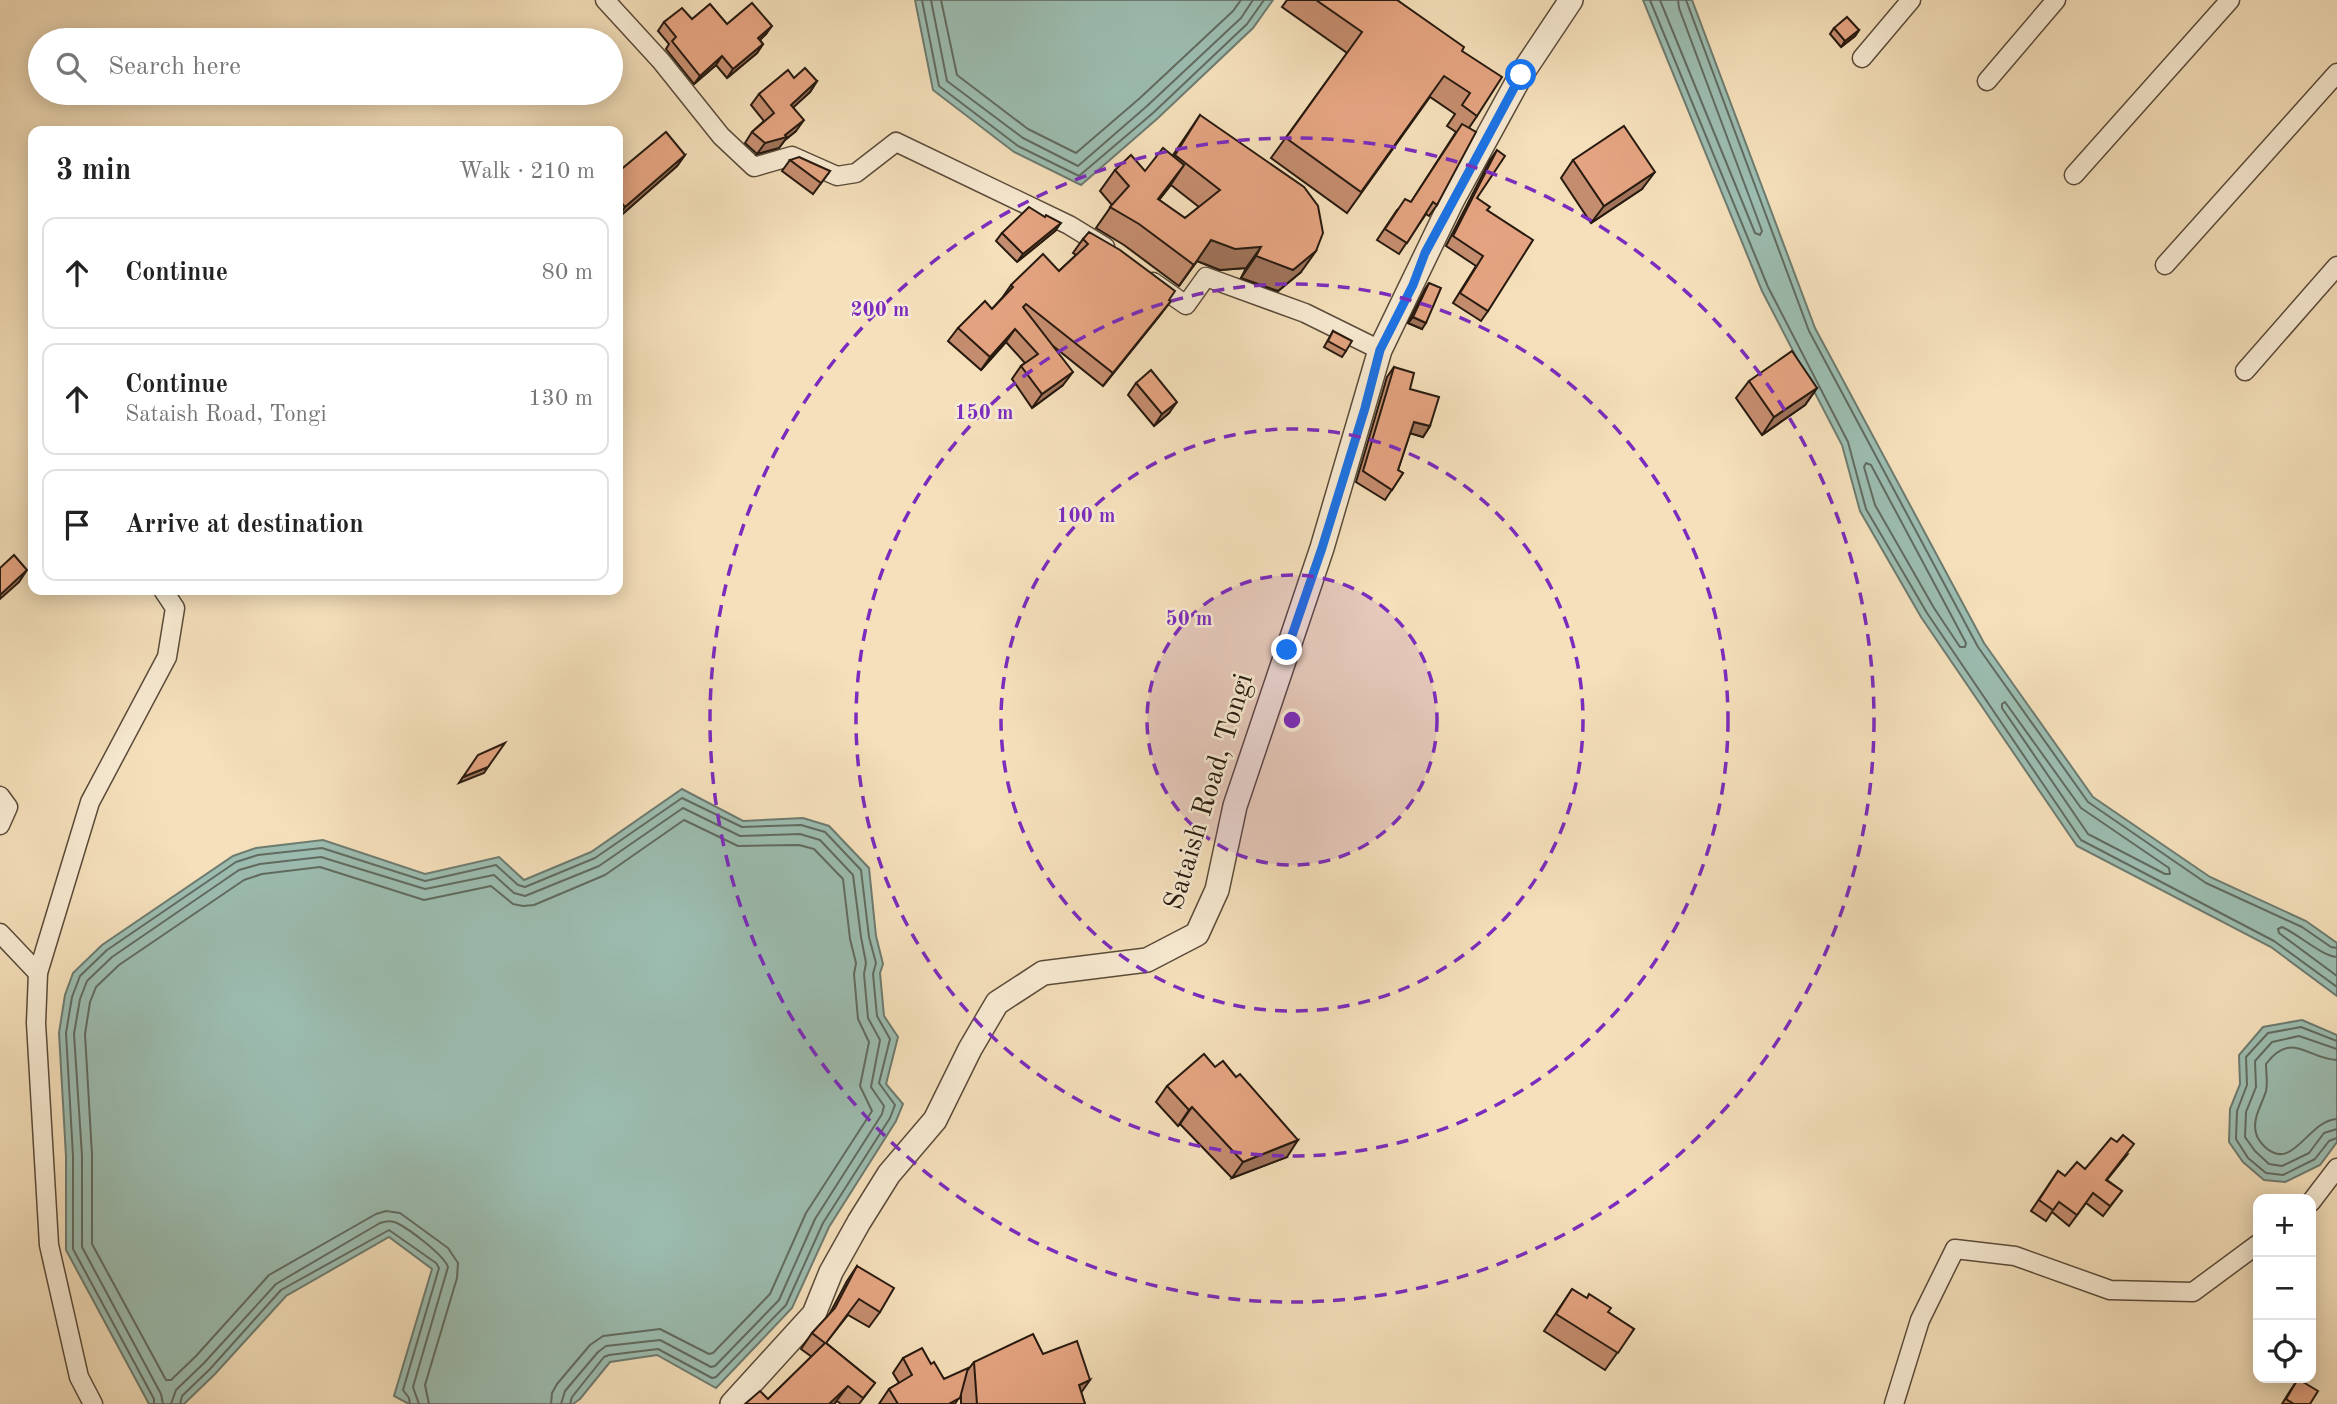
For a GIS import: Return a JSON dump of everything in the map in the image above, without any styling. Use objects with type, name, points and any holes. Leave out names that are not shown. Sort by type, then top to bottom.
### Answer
[{"type":"street","points":[[605,0],[661,61],[721,136],[754,167],[792,156],[837,176],[856,173],[896,142],[1069,225],[1117,254]]},
{"type":"street","points":[[1862,58],[1911,0]]},
{"type":"street","points":[[1986,81],[2056,0]]},
{"type":"street","points":[[2074,175],[2230,0]]},
{"type":"street","name":"Sataish Road, Tongi","points":[[732,1404],[814,1314],[831,1272],[859,1222],[889,1174],[935,1120],[970,1049],[997,1003],[1044,973],[1147,961],[1197,934],[1216,890],[1235,806],[1322,548],[1380,350],[1436,232],[1521,75],[1568,2]]},
{"type":"street","points":[[2165,265],[2337,74]]},
{"type":"street","points":[[2245,371],[2337,266]]},
{"type":"street","points":[[1136,269],[1186,305],[1206,277],[1304,313],[1380,350]]},
{"type":"street","points":[[93,1404],[79,1377],[50,1245],[36,1023],[38,973],[90,802],[167,657],[175,608],[166,595]]},
{"type":"street","points":[[0,796],[8,807],[0,825]]},
{"type":"street","points":[[0,933],[38,973]]},
{"type":"street","points":[[2316,1195],[2337,1168]]},
{"type":"street","points":[[1894,1404],[1920,1320],[1955,1249],[2015,1256],[2109,1290],[2193,1292],[2253,1248]]},
{"type":"water","points":[[915,0],[1273,0],[1253,28],[1158,118],[1081,185],[1014,152],[933,90]]},
{"type":"water","points":[[1643,0],[1692,0],[1815,328],[1984,643],[2093,797],[2210,877],[2306,921],[2337,943],[2337,996],[2271,947],[2077,846],[1921,617],[1860,511],[1842,445],[1762,291]]},
{"type":"water","points":[[682,789],[743,821],[803,818],[829,826],[869,868],[876,936],[883,964],[880,973],[884,1016],[898,1037],[886,1084],[903,1104],[896,1121],[829,1227],[792,1308],[716,1388],[657,1355],[610,1362],[573,1404],[409,1404],[394,1396],[432,1269],[389,1237],[286,1296],[184,1404],[149,1404],[66,1250],[66,1156],[59,1033],[65,995],[73,973],[102,945],[233,856],[256,848],[323,840],[425,874],[499,857],[524,880],[591,852]]},
{"type":"water","points":[[2302,1020],[2337,1035],[2337,1142],[2320,1165],[2285,1182],[2264,1180],[2243,1162],[2229,1142],[2230,1109],[2240,1084],[2239,1055],[2263,1027]]},
{"type":"building","points":[[1316,0],[1397,0],[1464,47],[1462,51],[1502,77],[1477,116],[1462,105],[1470,93],[1444,76],[1361,192],[1286,138],[1362,32]]},
{"type":"building","points":[[752,3],[772,26],[758,38],[763,44],[733,69],[722,56],[700,76],[672,41],[676,37],[664,22],[682,8],[692,19],[710,4],[727,24]]},
{"type":"building","points":[[1847,17],[1859,30],[1845,41],[1834,28]]},
{"type":"building","points":[[805,68],[817,81],[791,105],[804,120],[785,135],[787,137],[765,143],[752,132],[774,113],[759,94],[788,70],[794,78]]},
{"type":"building","points":[[1200,115],[1304,187],[1318,206],[1323,233],[1316,251],[1293,270],[1256,256],[1261,247],[1235,249],[1211,240],[1194,265],[1139,224],[1110,207],[1129,186],[1115,170],[1131,155],[1145,171],[1163,148],[1184,165],[1158,199],[1185,218],[1220,190],[1175,155]]},
{"type":"building","points":[[1462,124],[1476,132],[1437,205],[1433,202],[1407,243],[1385,229],[1405,199],[1411,202]]},
{"type":"building","points":[[1624,126],[1655,172],[1604,206],[1573,160]]},
{"type":"building","points":[[666,132],[685,155],[625,207],[623,168]]},
{"type":"building","points":[[1497,150],[1505,156],[1477,198],[1490,207],[1487,210],[1533,240],[1488,311],[1460,293],[1483,256],[1453,236]]},
{"type":"building","points":[[799,157],[830,171],[821,183],[790,160]]},
{"type":"building","points":[[1029,207],[1061,223],[1023,254],[1002,233]]},
{"type":"building","points":[[1089,232],[1120,250],[1175,291],[1169,300],[1171,301],[1113,373],[1026,304],[1023,307],[1073,372],[1042,394],[1021,366],[1038,354],[1015,329],[990,357],[958,328],[985,301],[992,309],[1013,287],[1011,285],[1043,254],[1059,271],[1088,244],[1083,239]]},
{"type":"building","points":[[1429,283],[1441,288],[1426,323],[1413,317]]},
{"type":"building","points":[[1333,331],[1352,341],[1346,351],[1328,341]]},
{"type":"building","points":[[1792,351],[1817,388],[1774,417],[1749,381]]},
{"type":"building","points":[[1394,367],[1414,373],[1410,389],[1439,397],[1430,426],[1414,422],[1398,470],[1403,473],[1392,490],[1363,471]]},
{"type":"building","points":[[1151,370],[1177,402],[1162,414],[1136,383]]},
{"type":"building","points":[[14,555],[27,570],[0,595],[0,568]]},
{"type":"building","points":[[505,743],[488,767],[463,777],[478,755]]},
{"type":"building","points":[[1204,1054],[1215,1067],[1223,1061],[1236,1077],[1240,1074],[1298,1140],[1243,1162],[1192,1107],[1189,1110],[1167,1086]]},
{"type":"building","points":[[2123,1135],[2134,1144],[2106,1180],[2122,1191],[2110,1206],[2093,1193],[2077,1215],[2059,1202],[2053,1210],[2039,1200],[2058,1171],[2065,1176],[2077,1162],[2085,1169],[2111,1138],[2117,1142]]},
{"type":"building","points":[[857,1266],[894,1288],[880,1312],[859,1299],[826,1343],[875,1383],[863,1398],[848,1386],[829,1404],[745,1404],[760,1391],[768,1399],[825,1343],[812,1333],[835,1308]]},
{"type":"building","points":[[1572,1289],[1587,1298],[1589,1294],[1611,1308],[1608,1312],[1634,1329],[1618,1353],[1556,1314]]},
{"type":"building","points":[[1033,1334],[1043,1354],[1077,1341],[1090,1380],[1079,1385],[1085,1404],[977,1404],[974,1362]]},
{"type":"building","points":[[922,1348],[944,1379],[968,1368],[960,1398],[949,1404],[898,1404],[889,1389],[912,1375],[903,1358]]},
{"type":"building","points":[[2296,1383],[2305,1383],[2318,1391],[2310,1404],[2294,1404],[2286,1399]]},
{"type":"route","points":[[1287,650],[1322,548],[1380,350],[1413,285],[1425,253],[1521,75]]}]
